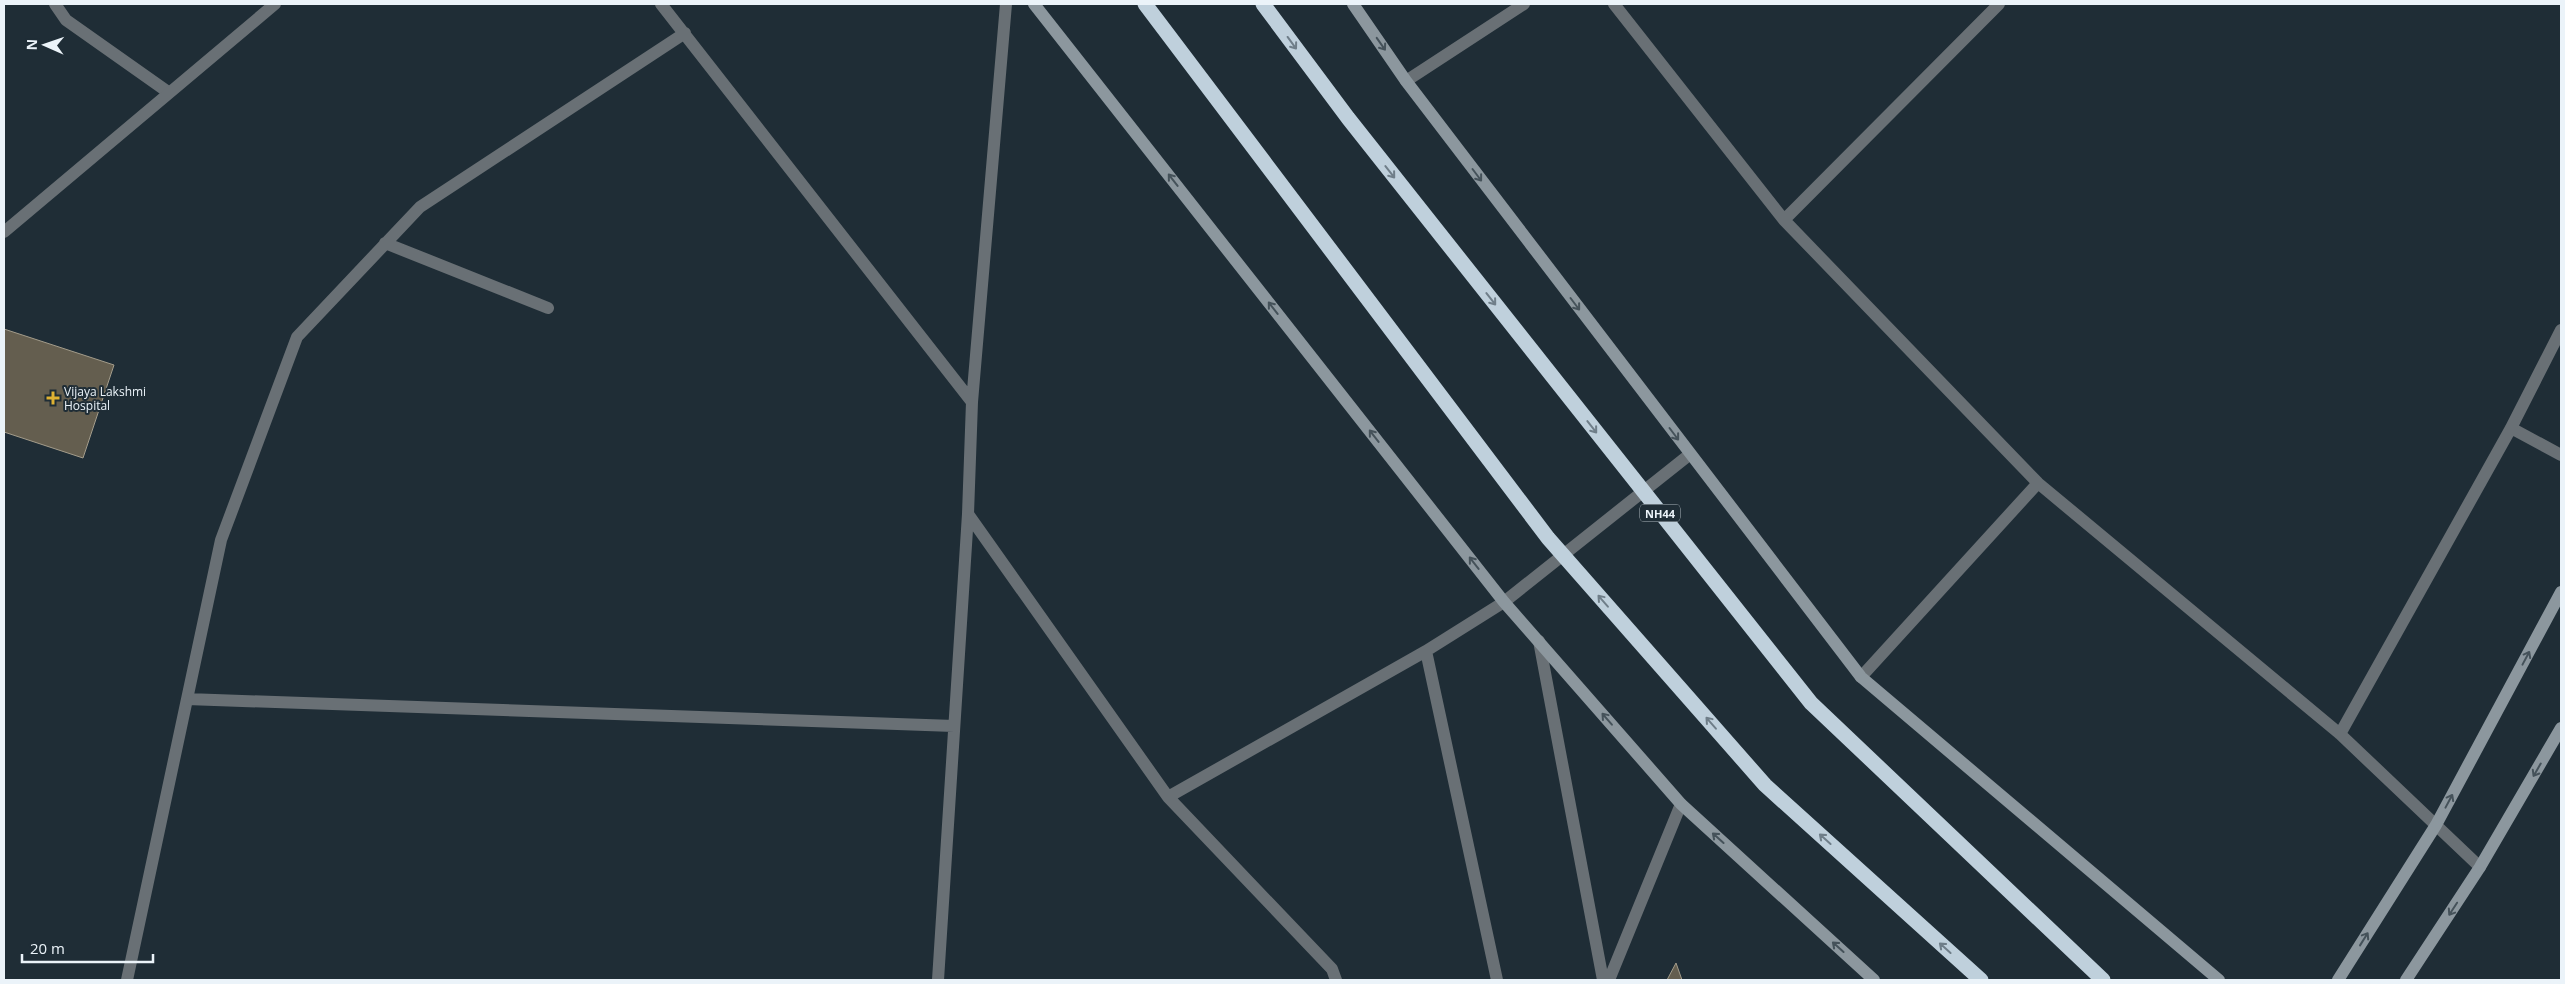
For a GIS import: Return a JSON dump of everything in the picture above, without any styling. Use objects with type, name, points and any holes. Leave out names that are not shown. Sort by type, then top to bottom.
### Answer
[{"type":"highway","points":[[1145,4],[1548,538],[1765,785],[1982,980]]},
{"type":"highway","name":"NH44","points":[[1263,4],[1348,118],[1811,703],[2103,980]]},
{"type":"main road","points":[[1034,4],[1504,602],[1681,804],[1874,980]]},
{"type":"main road","points":[[1353,4],[1406,81],[1861,677],[2219,980]]},
{"type":"main road","points":[[2338,980],[2436,825],[2561,592]]},
{"type":"main road","points":[[2406,980],[2480,868],[2561,728]]},
{"type":"street","points":[[55,4],[66,20],[168,92]]},
{"type":"street","points":[[4,232],[168,92],[275,4]]},
{"type":"street","points":[[661,4],[972,402]]},
{"type":"street","points":[[938,980],[968,514],[972,402],[1006,4]]},
{"type":"street","points":[[1406,81],[1524,4]]},
{"type":"street","points":[[1614,4],[1784,220],[2038,483],[2340,734],[2480,868]]},
{"type":"street","points":[[1784,220],[1999,4]]},
{"type":"street","points":[[127,980],[221,540],[297,337],[420,207],[685,33]]},
{"type":"street","points":[[385,243],[548,308]]},
{"type":"street","points":[[2340,734],[2511,428],[2561,330]]},
{"type":"street","points":[[2511,428],[2561,455]]},
{"type":"street","points":[[1168,796],[1426,651],[1504,602],[1690,455]]},
{"type":"street","points":[[1861,677],[2038,483]]},
{"type":"street","points":[[968,514],[1168,796],[1332,969],[1336,980]]},
{"type":"street","points":[[1539,641],[1604,980]]},
{"type":"street","points":[[1426,651],[1496,980]]},
{"type":"street","points":[[186,699],[954,726]]},
{"type":"street","points":[[1609,980],[1681,804]]},
{"type":"building","name":"Vijaya Lakshmi Hospital","points":[[4,329],[114,365],[83,458],[4,432]]},
{"type":"building","points":[[1676,963],[1682,980],[1667,980]]},
{"type":"place","name":"Vijaya Lakshmi Hospital","points":[[53,398]]}]
